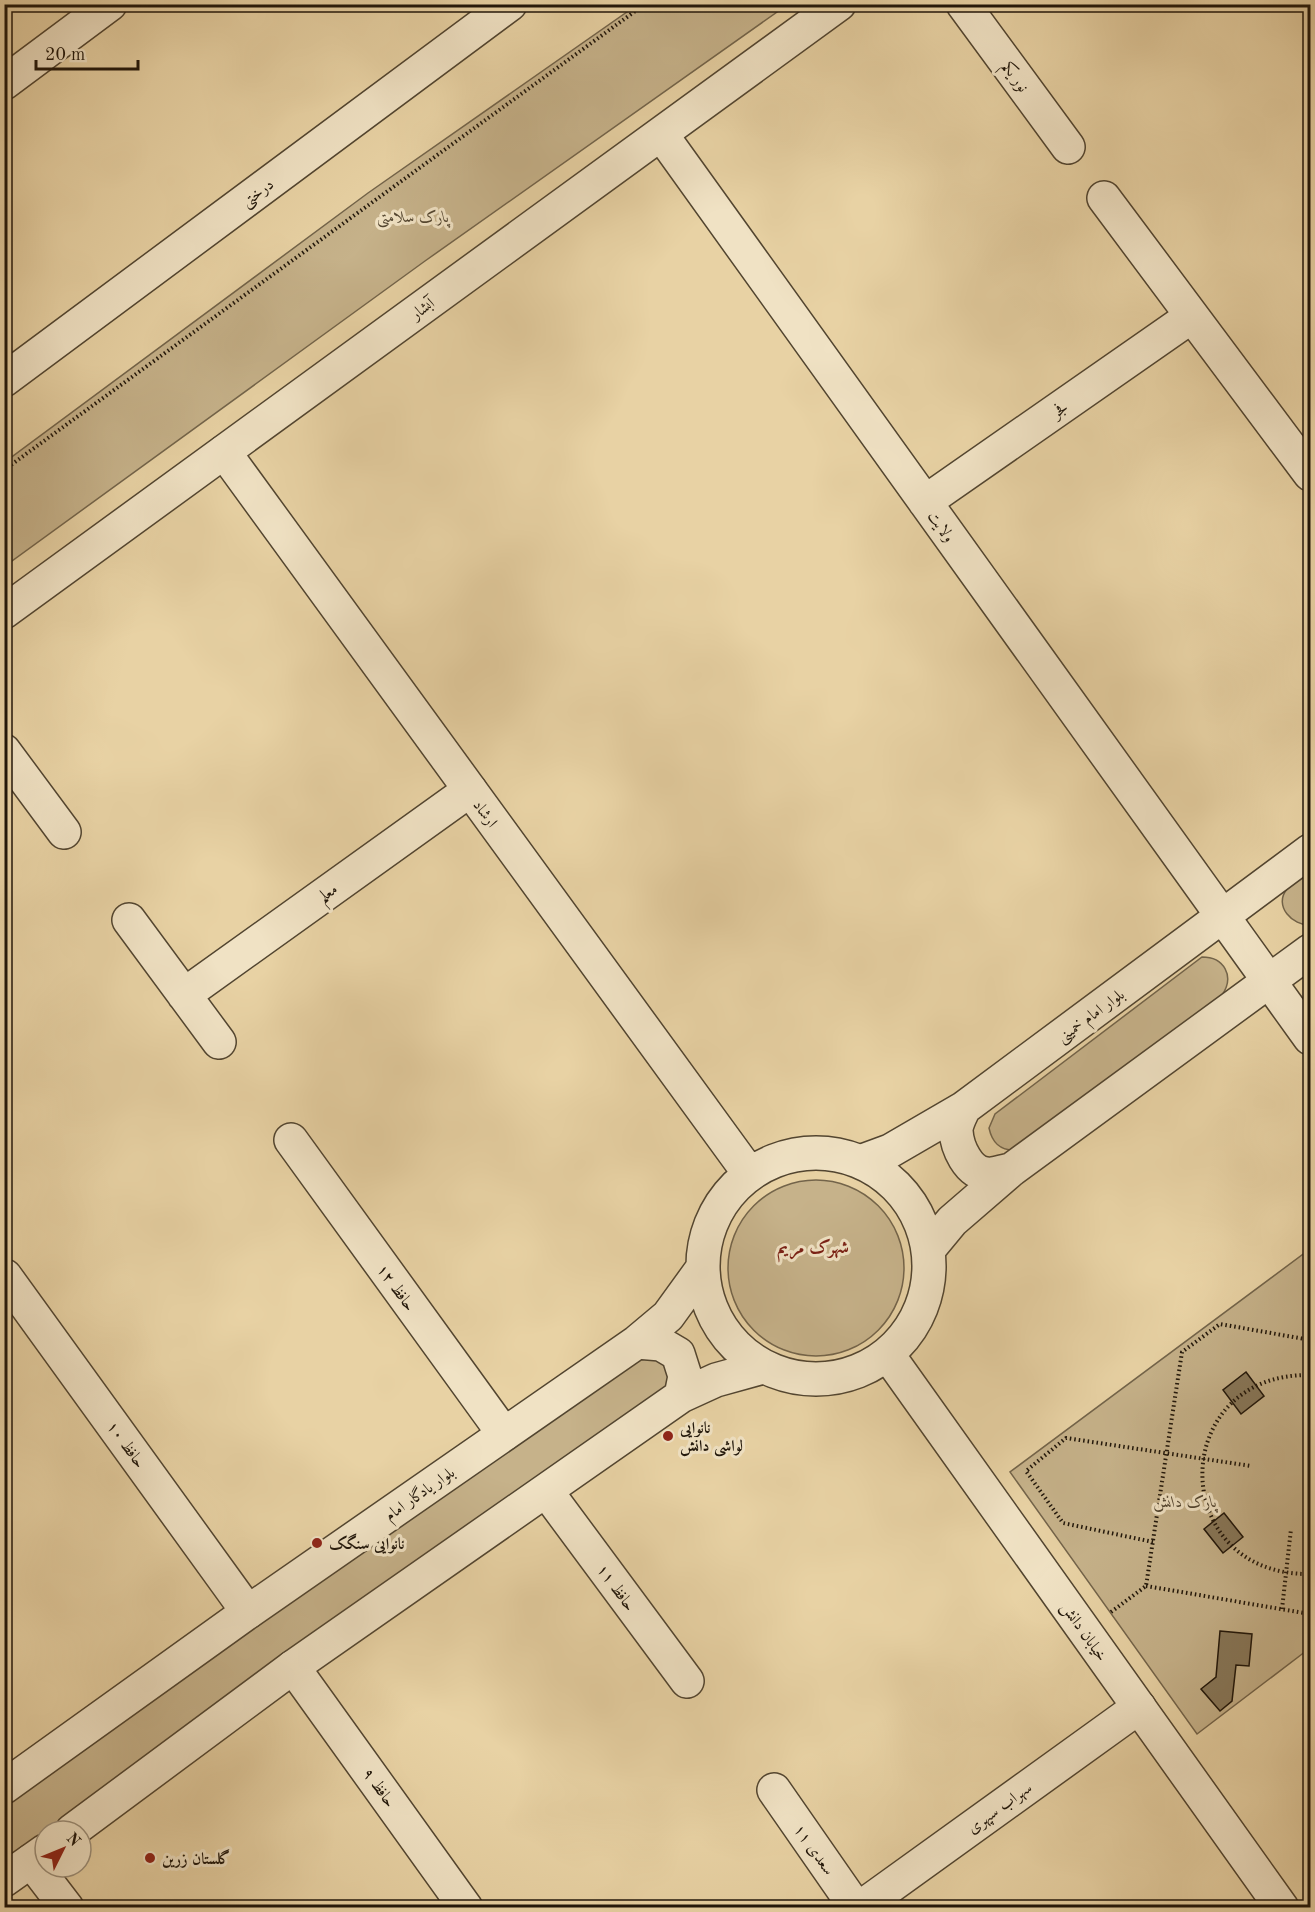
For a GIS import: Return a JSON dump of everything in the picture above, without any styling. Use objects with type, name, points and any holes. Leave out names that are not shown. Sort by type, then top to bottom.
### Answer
[{"type":"street","name":"درختی","points":[[4,380],[510,4]]},
{"type":"street","name":"آبشار","points":[[4,612],[839,4]]},
{"type":"street","name":"نور یکم","points":[[963,4],[1068,147]]},
{"type":"street","points":[[4,83],[100,7]]},
{"type":"street","name":"ولایت","points":[[661,135],[1311,1038]]},
{"type":"street","points":[[1104,198],[1311,474]]},
{"type":"street","name":"فجر","points":[[925,502],[1192,316]]},
{"type":"street","name":"ارشاد","points":[[224,452],[749,1173]]},
{"type":"street","points":[[4,751],[64,831]]},
{"type":"street","name":"معلم","points":[[184,994],[470,790]]},
{"type":"street","name":"بلوار امام خمینی","points":[[860,1162],[890,1151],[964,1108],[1311,851]]},
{"type":"street","points":[[129,920],[219,1042]]},
{"type":"street","points":[[928,1250],[959,1214],[1011,1170],[1311,951]]},
{"type":"street","points":[[964,1108],[956,1128],[958,1143],[965,1158],[978,1172],[988,1174],[1011,1170]]},
{"type":"street","name":"حافظ ۱۲","points":[[291,1140],[504,1434]]},
{"type":"street","points":[[822,1153],[860,1162],[893,1183],[906,1196],[916,1214],[928,1250],[927,1289],[913,1325],[888,1355],[855,1373],[819,1380],[784,1376],[763,1367],[741,1353],[726,1336],[709,1304],[702,1269],[707,1233],[723,1200],[749,1173],[784,1157],[822,1153]]},
{"type":"street","name":"بلوار یادگار امام","points":[[4,1787],[248,1612],[637,1342],[668,1316],[702,1269]]},
{"type":"street","name":"حافظ ۱۰","points":[[5,1276],[248,1612]]},
{"type":"street","points":[[637,1342],[661,1344],[678,1354],[685,1376],[681,1395]]},
{"type":"street","name":"خیابان دانش","points":[[888,1355],[1282,1908]]},
{"type":"street","points":[[88,1819],[293,1668],[547,1492],[681,1395],[716,1380],[763,1367]]},
{"type":"street","name":"حافظ ۱۱","points":[[547,1492],[687,1681]]},
{"type":"street","name":"حافظ ۹","points":[[293,1668],[466,1908]]},
{"type":"street","name":"سهراب سپهری","points":[[858,1908],[1139,1707]]},
{"type":"street","name":"سعدی ۱۱","points":[[774,1790],[858,1908]]},
{"type":"street","points":[[4,1880],[33,1860]]},
{"type":"street","points":[[51,1879],[67,1908]]},
{"type":"path","points":[[4,470],[645,4]]},
{"type":"path","points":[[1085,1631],[1146,1586],[1182,1352],[1220,1324],[1311,1340]]},
{"type":"path","points":[[1311,1375],[1286,1375],[1255,1385],[1232,1401],[1212,1427],[1202,1459],[1202,1491],[1212,1522],[1231,1547],[1257,1565],[1287,1575],[1311,1574]]},
{"type":"path","points":[[1308,1421],[1311,1412]]},
{"type":"path","points":[[1153,1542],[1063,1523],[1026,1471],[1066,1438],[1251,1466]]},
{"type":"path","points":[[1282,1609],[1291,1529]]},
{"type":"path","points":[[1146,1586],[1311,1614]]},
{"type":"green space","name":"پارک سلامتی","points":[[637,5],[787,5],[425,261],[5,566],[5,462],[368,193]]},
{"type":"green space","points":[[1310,871],[1310,925],[1292,919],[1282,902],[1283,895],[1289,886]]},
{"type":"green space","points":[[1202,957],[1216,960],[1225,969],[1227,981],[1222,995],[1014,1150],[1004,1149],[997,1144],[989,1128],[995,1114]]},
{"type":"green space","points":[[816,1180],[833,1181],[850,1187],[865,1195],[878,1206],[889,1219],[897,1234],[903,1251],[903,1285],[897,1302],[889,1317],[878,1330],[865,1341],[850,1349],[833,1355],[816,1356],[799,1355],[782,1349],[767,1341],[754,1330],[743,1317],[735,1302],[729,1285],[728,1268],[729,1251],[735,1234],[743,1219],[754,1206],[767,1195],[782,1187],[799,1181]]},
{"type":"green space","name":"پارک دانش","points":[[1310,1249],[1310,1648],[1197,1734],[1010,1472]]},
{"type":"green space","points":[[643,1353],[664,1363],[670,1377],[663,1399],[68,1819],[33,1819],[33,1844],[5,1865],[5,1803]]},
{"type":"building","points":[[1246,1372],[1264,1396],[1241,1414],[1223,1390]]},
{"type":"building","points":[[1224,1513],[1243,1537],[1223,1553],[1204,1529]]},
{"type":"building","points":[[1220,1631],[1252,1634],[1249,1666],[1236,1665],[1232,1701],[1220,1711],[1201,1689],[1216,1677]]},
{"type":"place","name":"نانوایی لواشی دانش","points":[[668,1436]]},
{"type":"place","name":"نانوایی سنگک","points":[[317,1543]]},
{"type":"place","name":"گلستان زرین","points":[[150,1858]]},
{"type":"district","name":"شهرک مریم","points":[[813,1247]]}]
